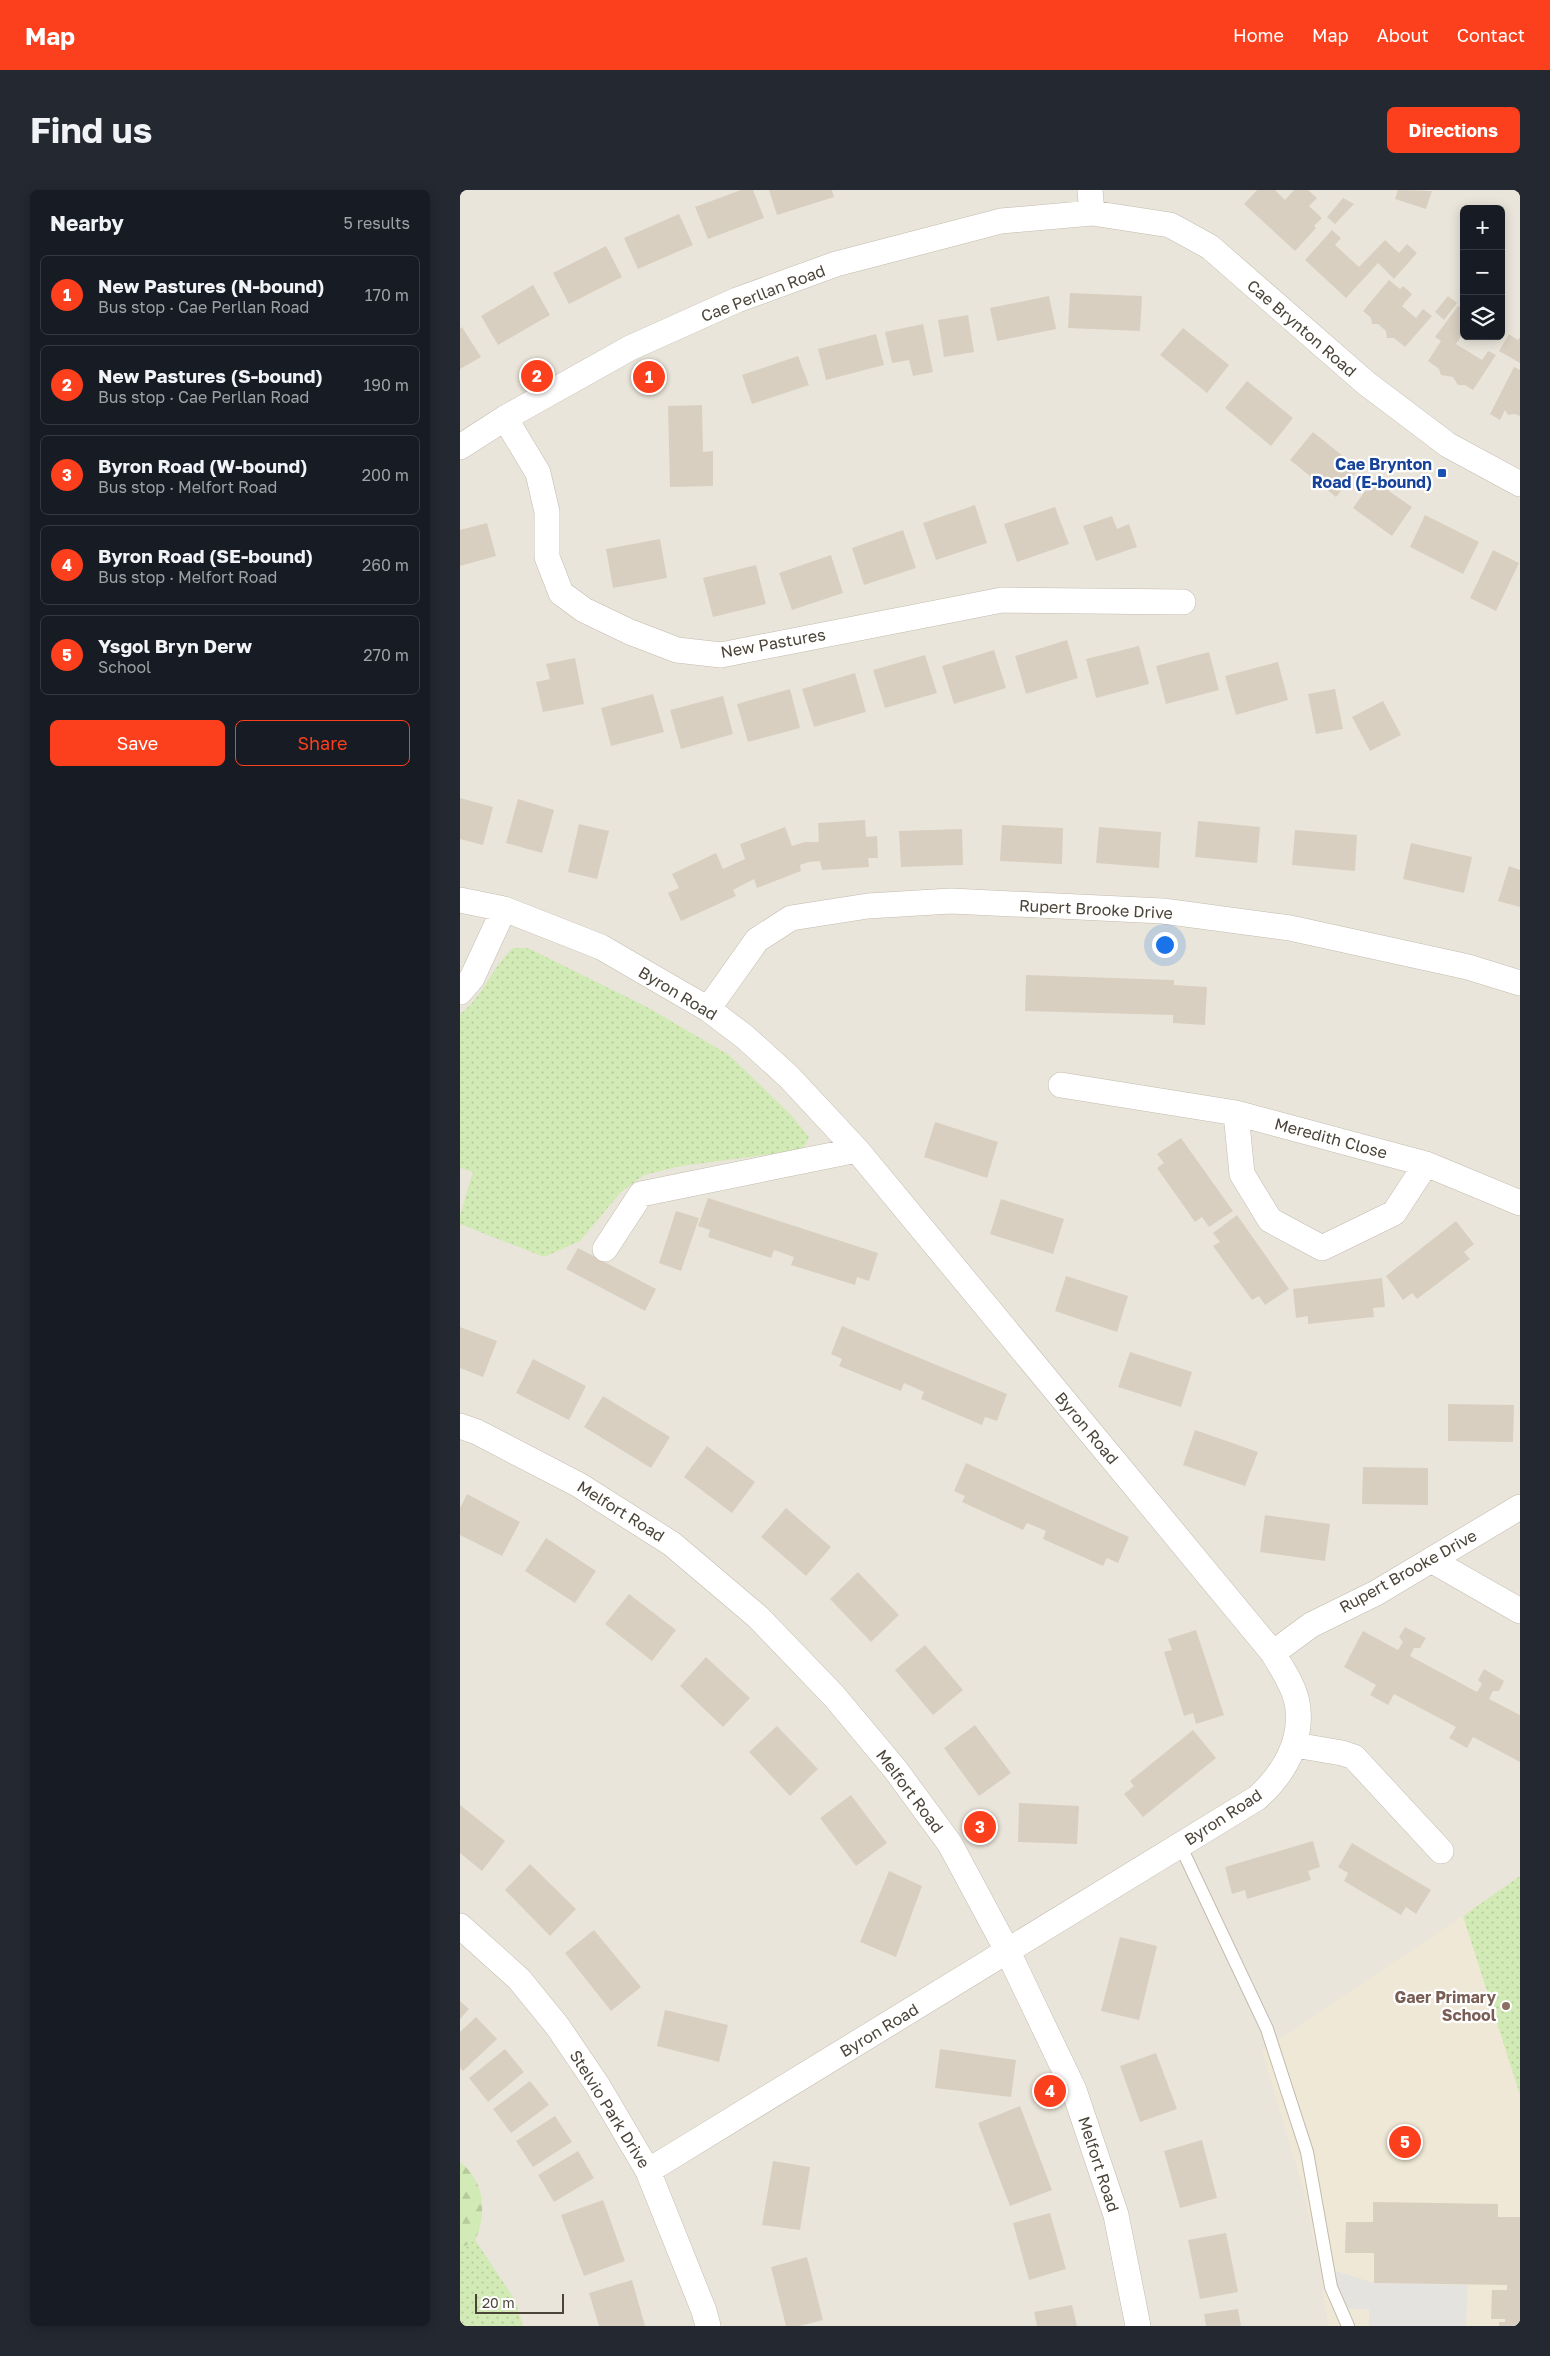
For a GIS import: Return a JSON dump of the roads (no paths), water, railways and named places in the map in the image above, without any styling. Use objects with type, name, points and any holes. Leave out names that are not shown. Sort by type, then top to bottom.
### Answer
[{"type":"street","name":"Cae Perllan Road","points":[[460,447],[505,418],[630,348],[737,300],[836,264],[1001,221],[1091,202]]},
{"type":"street","name":"Cae Brynton Road","points":[[1091,202],[1170,225],[1210,247],[1366,383],[1448,445],[1520,484]]},
{"type":"street","name":"New Pastures","points":[[505,418],[538,473],[547,512],[548,557],[561,593],[584,610],[630,632],[677,650],[721,655],[1002,600],[1183,602]]},
{"type":"street","name":"Byron Road","points":[[460,900],[504,909],[601,947],[708,1009],[745,1036],[789,1077],[857,1150],[1273,1654],[1289,1680],[1297,1702],[1298,1719],[1295,1745],[1285,1767],[1257,1798],[648,2171]]},
{"type":"street","name":"Rupert Brooke Drive","points":[[708,1009],[757,940],[791,918],[868,906],[951,901],[1163,911],[1290,928],[1468,967],[1520,983]]},
{"type":"street","points":[[460,992],[472,978],[504,909]]},
{"type":"street","name":"Meredith Close","points":[[1061,1085],[1236,1112],[1426,1164],[1520,1203]]},
{"type":"street","points":[[1236,1112],[1242,1174],[1270,1220],[1322,1248],[1394,1213],[1426,1164]]},
{"type":"street","points":[[606,1248],[641,1194],[857,1150]]},
{"type":"street","name":"Melfort Road","points":[[460,1426],[476,1432],[579,1485],[672,1544],[758,1617],[834,1696],[896,1769],[950,1844],[1008,1952],[1074,2090],[1116,2214],[1138,2326]]},
{"type":"street","name":"Rupert Brooke Drive","points":[[1273,1654],[1319,1620],[1376,1594],[1520,1507]]},
{"type":"street","points":[[1431,1560],[1520,1611]]},
{"type":"street","points":[[1295,1745],[1342,1753],[1354,1757],[1440,1851]]},
{"type":"street","name":"Stelvio Park Drive","points":[[460,1926],[519,1979],[558,2028],[598,2086],[648,2171],[704,2311],[708,2326]]},
{"type":"lane","points":[[1180,1844],[1267,2029],[1306,2152],[1331,2287],[1348,2326]]},
{"type":"place","name":"New Pastures (S-bound)","points":[[537,376]]},
{"type":"place","name":"New Pastures (N-bound)","points":[[649,377]]},
{"type":"place","name":"Cae Brynton Road (E-bound)","points":[[1442,473]]},
{"type":"place","name":"Byron Road (W-bound)","points":[[980,1827]]},
{"type":"place","name":"Gaer Primary School","points":[[1506,2006]]},
{"type":"place","name":"Byron Road (SE-bound)","points":[[1050,2091]]},
{"type":"place","name":"Ysgol Bryn Derw","points":[[1405,2142]]}]
